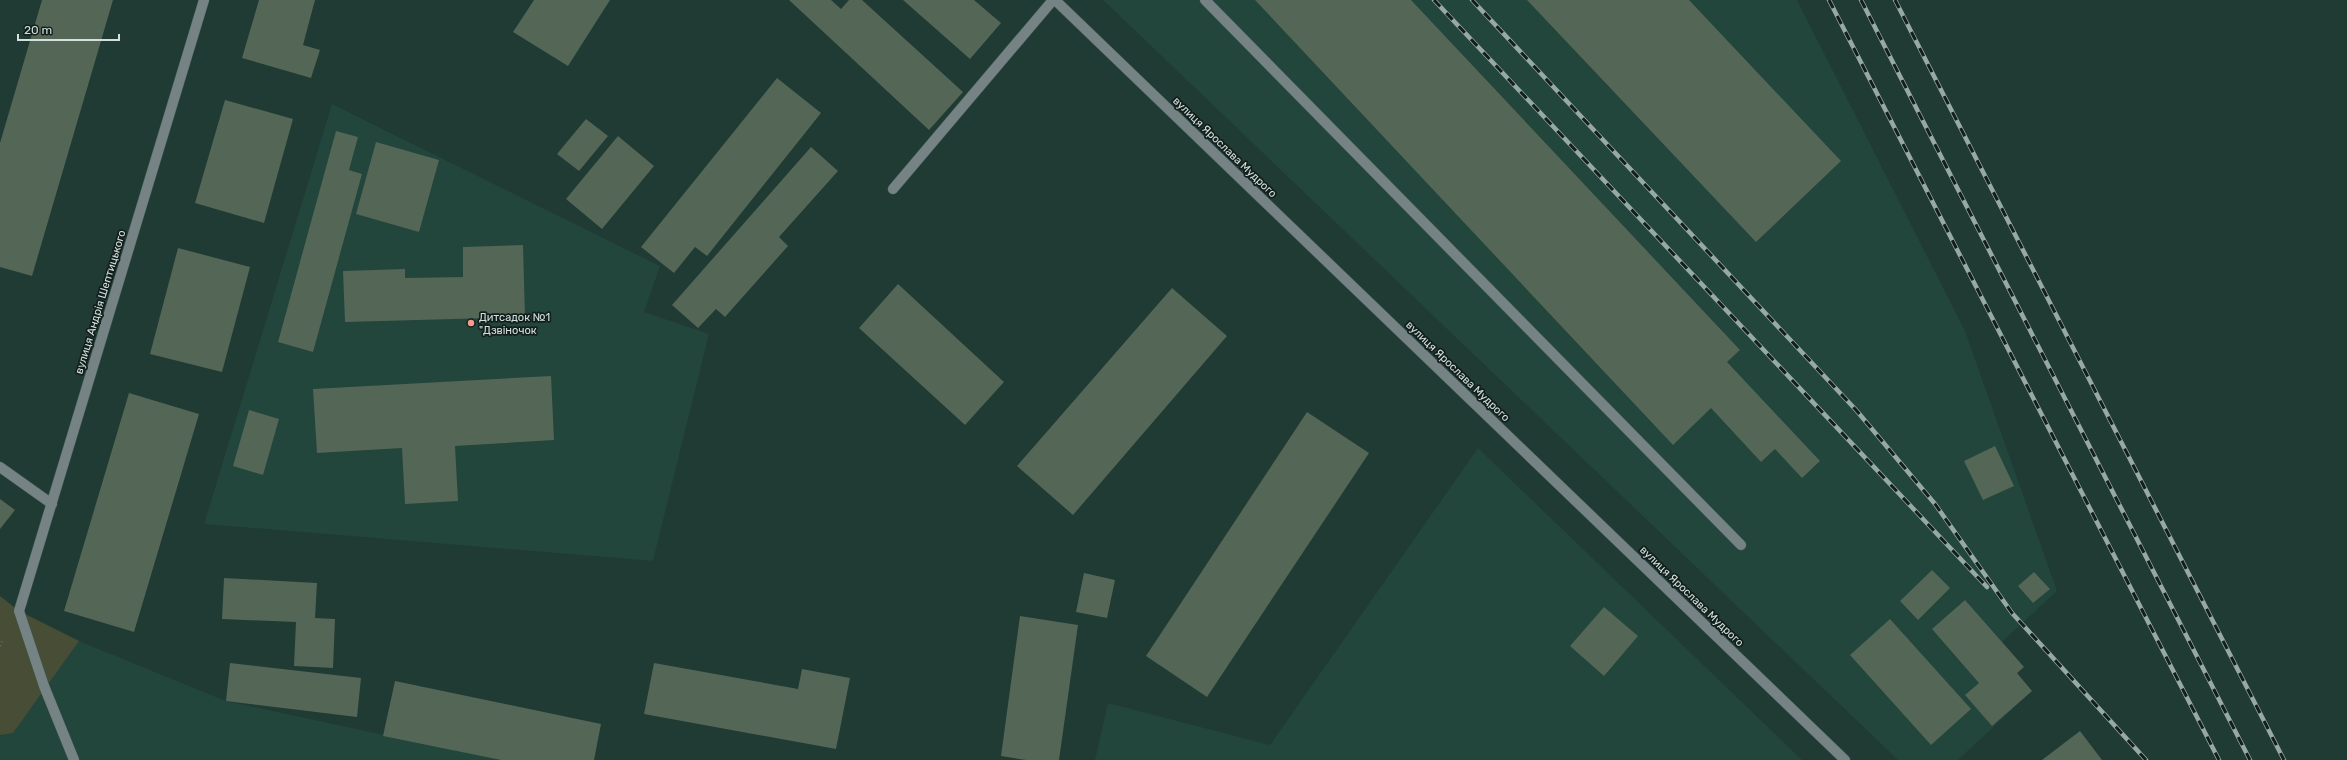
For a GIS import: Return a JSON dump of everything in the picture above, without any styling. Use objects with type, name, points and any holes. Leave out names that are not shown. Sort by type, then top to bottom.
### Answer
[{"type":"street","name":"вулиця Андрія Шептицького","points":[[74,760],[44,686],[19,611],[204,0]]},
{"type":"street","points":[[893,189],[1054,0]]},
{"type":"street","name":"вулиця Ярослава Мудрого","points":[[1054,0],[1845,760]]},
{"type":"street","points":[[1206,0],[1741,545]]},
{"type":"street","points":[[0,467],[52,504]]},
{"type":"shaded area","points":[[1103,0],[1797,0],[1965,331],[2057,591],[2002,642],[2024,667],[2017,674],[2032,691],[1958,760],[1898,760]]},
{"type":"shaded area","name":"Дитсадок №1 \"Дзвіночок","points":[[332,104],[660,266],[644,312],[709,334],[653,561],[204,524]]},
{"type":"shaded area","points":[[1478,448],[1802,760],[1095,760],[1108,703],[1270,745]]},
{"type":"shaded area","points":[[0,596],[19,611],[79,641],[13,733],[0,735]]},
{"type":"shaded area","points":[[79,641],[226,701],[501,760],[0,760],[0,735],[13,733],[44,686]]},
{"type":"building","points":[[42,0],[113,0],[32,276],[0,267],[0,143]]},
{"type":"building","points":[[259,0],[315,0],[303,45],[320,50],[311,78],[242,58]]},
{"type":"building","points":[[534,0],[610,0],[568,66],[513,32]]},
{"type":"building","points":[[789,0],[831,0],[841,9],[849,0],[862,0],[963,92],[929,130]]},
{"type":"building","points":[[903,0],[974,0],[1001,23],[970,59]]},
{"type":"building","points":[[1255,0],[1411,0],[1740,350],[1727,362],[1820,461],[1802,478],[1775,449],[1761,462],[1711,408],[1673,445]]},
{"type":"building","points":[[1527,0],[1689,0],[1841,161],[1756,242]]},
{"type":"building","points":[[777,78],[821,113],[707,256],[695,247],[674,273],[641,247]]},
{"type":"building","points":[[225,100],[293,119],[264,223],[195,203]]},
{"type":"building","points":[[586,119],[608,136],[579,171],[557,154]]},
{"type":"building","points":[[336,131],[358,137],[349,170],[362,174],[313,352],[278,342]]},
{"type":"building","points":[[618,136],[654,166],[602,229],[566,199]]},
{"type":"building","points":[[376,142],[439,160],[419,232],[356,214]]},
{"type":"building","points":[[811,147],[838,171],[779,237],[788,246],[725,317],[716,309],[698,328],[672,305]]},
{"type":"building","points":[[523,245],[525,317],[345,322],[343,271],[405,269],[405,278],[463,277],[463,247]]},
{"type":"building","points":[[178,248],[250,267],[222,372],[150,354]]},
{"type":"building","points":[[898,284],[1004,382],[965,425],[859,328]]},
{"type":"building","points":[[1172,288],[1227,336],[1073,515],[1017,466]]},
{"type":"building","points":[[551,376],[554,440],[455,446],[458,501],[405,504],[402,448],[317,453],[313,389]]},
{"type":"building","points":[[129,393],[199,414],[134,632],[64,611]]},
{"type":"building","points":[[249,410],[279,419],[263,475],[233,466]]},
{"type":"building","points":[[1307,412],[1369,453],[1207,697],[1146,656]]},
{"type":"building","points":[[1995,446],[2014,486],[1983,500],[1964,461]]},
{"type":"building","points":[[0,499],[15,510],[0,529]]},
{"type":"building","points":[[1932,570],[1950,588],[1918,620],[1900,601]]},
{"type":"building","points":[[2034,572],[2050,589],[2033,603],[2018,586]]},
{"type":"building","points":[[1084,573],[1115,580],[1107,618],[1076,612]]},
{"type":"building","points":[[224,578],[317,583],[315,618],[335,619],[333,668],[294,666],[296,622],[222,619]]},
{"type":"building","points":[[1965,600],[2024,667],[2017,673],[2032,691],[1992,726],[1965,695],[1979,683],[1932,629]]},
{"type":"building","points":[[1604,607],[1638,636],[1604,676],[1570,646]]},
{"type":"building","points":[[1020,616],[1078,625],[1059,760],[1026,760],[1001,756]]},
{"type":"building","points":[[1890,619],[1971,709],[1931,745],[1850,655]]},
{"type":"building","points":[[230,663],[361,678],[357,717],[226,701]]},
{"type":"building","points":[[654,663],[798,689],[802,669],[850,678],[836,749],[644,714]]},
{"type":"building","points":[[395,681],[601,724],[594,760],[501,760],[383,736]]},
{"type":"building","points":[[2080,731],[2102,760],[2042,760]]},
{"type":"railway","points":[[1434,0],[1987,587]]},
{"type":"railway","points":[[1472,0],[1856,410],[1935,504],[2012,613],[2146,760]]},
{"type":"railway","points":[[1829,0],[2219,760]]},
{"type":"railway","points":[[1861,0],[2250,760]]},
{"type":"railway","points":[[1895,0],[2284,760]]},
{"type":"place","name":"Дитсадок №1 \"Дзвіночок","points":[[471,323]]}]
